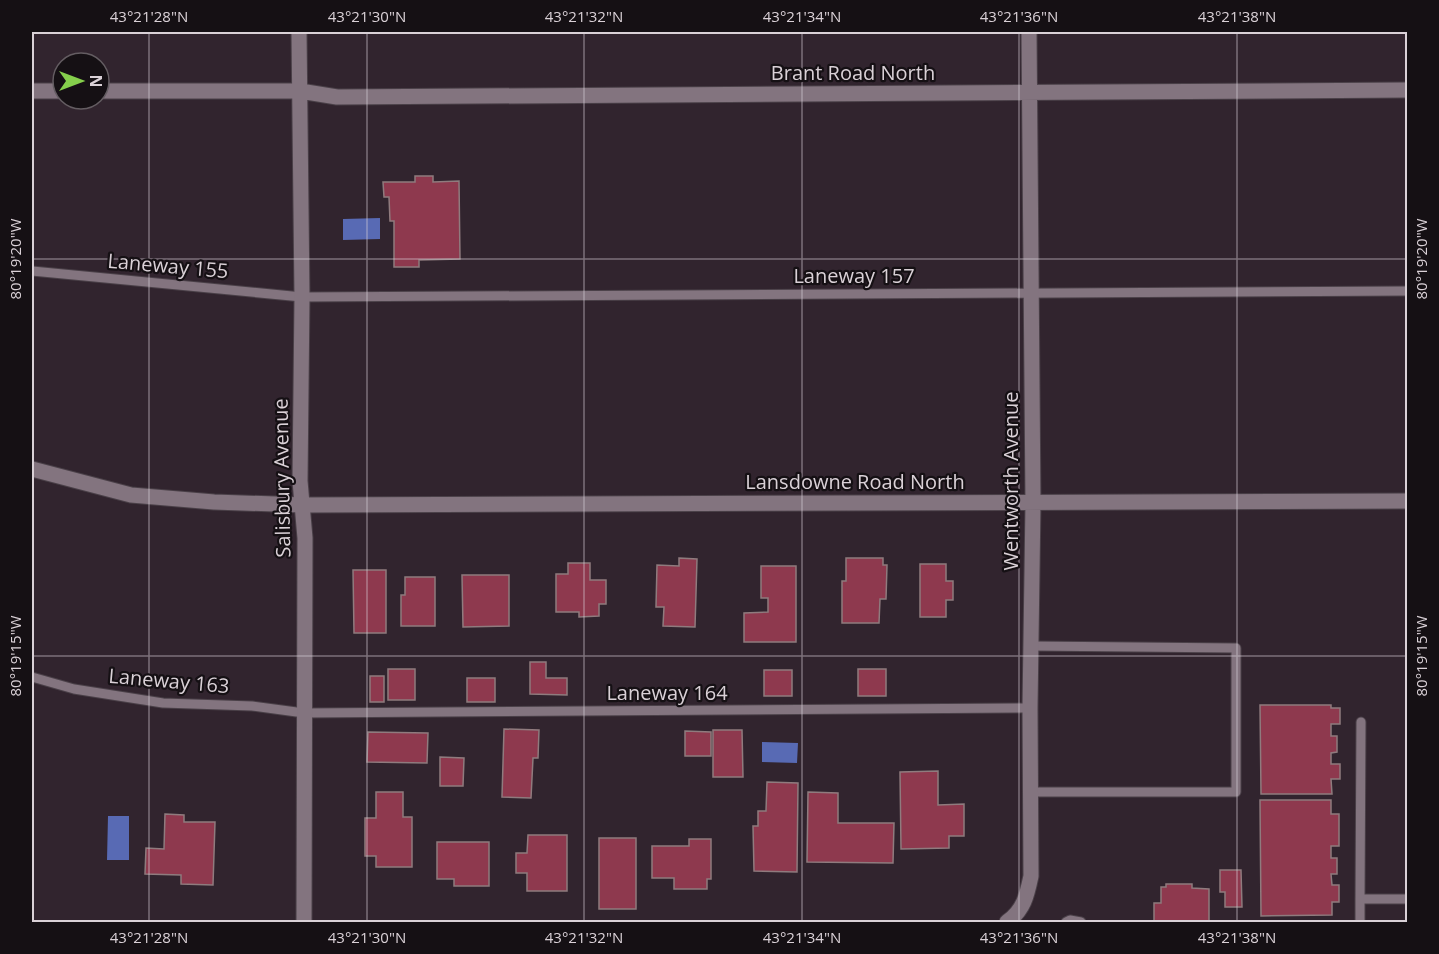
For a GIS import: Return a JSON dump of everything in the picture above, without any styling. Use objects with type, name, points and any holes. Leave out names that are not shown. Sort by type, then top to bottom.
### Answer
[{"type":"street","name":"Salisbury Avenue","points":[[299,32],[302,297],[300,481],[306,538],[303,922]]},
{"type":"street","name":"Wentworth Avenue","points":[[1007,922],[1017,915],[1027,900],[1031,876],[1030,708],[1033,503],[1029,32]]},
{"type":"street","name":"Brant Road North","points":[[111,91],[300,91],[337,97],[1407,90]]},
{"type":"street","points":[[32,91],[51,91]]},
{"type":"street","name":"Lansdowne Road North","points":[[32,470],[131,495],[214,502],[303,505],[1407,501]]},
{"type":"lane","name":"Laneway 155","points":[[32,272],[302,297]]},
{"type":"lane","name":"Laneway 157","points":[[302,297],[1407,291]]},
{"type":"lane","points":[[1030,792],[1236,792],[1236,648],[1031,646]]},
{"type":"lane","name":"Laneway 163","points":[[32,677],[74,689],[163,703],[252,706],[304,713]]},
{"type":"lane","name":"Laneway 164","points":[[304,713],[1030,708]]},
{"type":"lane","points":[[1360,922],[1361,722]]},
{"type":"lane","points":[[1360,899],[1407,899]]},
{"type":"lane","points":[[1065,922],[1070,920],[1081,922]]},
{"type":"water","points":[[380,218],[380,239],[343,240],[343,219]]},
{"type":"water","points":[[762,742],[798,743],[797,763],[762,762]]},
{"type":"water","points":[[108,816],[129,816],[129,860],[107,860]]},
{"type":"building","points":[[415,176],[433,176],[433,182],[459,181],[460,259],[419,260],[419,267],[394,267],[394,221],[390,221],[389,197],[384,197],[383,182],[415,182]]},
{"type":"building","points":[[679,558],[697,559],[695,627],[663,626],[664,607],[656,607],[657,565],[679,566]]},
{"type":"building","points":[[846,558],[883,558],[883,565],[887,565],[886,599],[880,599],[879,623],[842,623],[842,581],[846,581]]},
{"type":"building","points":[[568,563],[590,563],[590,580],[606,580],[606,604],[599,604],[599,616],[579,617],[579,612],[556,612],[556,574],[568,574]]},
{"type":"building","points":[[920,564],[946,564],[946,581],[953,581],[953,600],[946,600],[946,617],[920,617]]},
{"type":"building","points":[[761,566],[796,566],[796,642],[744,642],[744,613],[768,612],[768,598],[761,598]]},
{"type":"building","points":[[353,570],[386,570],[386,633],[354,633]]},
{"type":"building","points":[[462,575],[509,575],[509,626],[463,627]]},
{"type":"building","points":[[405,577],[435,577],[435,626],[401,626],[401,595],[405,595]]},
{"type":"building","points":[[530,662],[546,662],[546,678],[567,678],[567,695],[530,694]]},
{"type":"building","points":[[388,669],[415,669],[415,700],[388,700]]},
{"type":"building","points":[[858,669],[886,669],[886,696],[858,696]]},
{"type":"building","points":[[764,670],[792,670],[792,696],[764,696]]},
{"type":"building","points":[[370,676],[384,676],[384,702],[370,702]]},
{"type":"building","points":[[467,678],[495,678],[495,702],[467,702]]},
{"type":"building","points":[[1260,705],[1331,705],[1331,708],[1340,708],[1340,724],[1331,724],[1331,736],[1337,736],[1337,752],[1331,753],[1331,764],[1340,764],[1340,779],[1331,779],[1332,794],[1261,794]]},
{"type":"building","points":[[504,729],[539,730],[538,758],[533,758],[531,798],[502,797]]},
{"type":"building","points":[[713,730],[742,730],[743,777],[713,777]]},
{"type":"building","points":[[685,731],[711,732],[711,756],[685,756]]},
{"type":"building","points":[[368,732],[428,733],[427,763],[367,762]]},
{"type":"building","points":[[440,757],[464,758],[463,786],[440,786]]},
{"type":"building","points":[[938,771],[938,805],[964,804],[964,836],[949,836],[949,848],[901,849],[900,772]]},
{"type":"building","points":[[767,782],[798,783],[797,872],[754,871],[753,826],[758,826],[758,811],[766,811]]},
{"type":"building","points":[[376,792],[403,792],[403,817],[412,817],[412,867],[376,867],[376,856],[365,856],[365,818],[376,818]]},
{"type":"building","points":[[808,792],[838,793],[838,823],[894,823],[893,863],[807,862]]},
{"type":"building","points":[[1260,800],[1331,800],[1331,814],[1339,814],[1339,846],[1331,846],[1331,858],[1337,858],[1337,874],[1331,874],[1332,885],[1339,885],[1339,902],[1332,902],[1332,915],[1261,916]]},
{"type":"building","points":[[165,814],[184,815],[184,822],[215,822],[213,885],[181,884],[181,875],[145,874],[146,848],[164,849]]},
{"type":"building","points":[[528,835],[567,835],[567,891],[527,891],[527,873],[516,873],[516,853],[527,853]]},
{"type":"building","points":[[599,838],[636,838],[636,909],[599,909]]},
{"type":"building","points":[[689,839],[711,839],[711,879],[707,879],[707,889],[674,889],[674,878],[652,878],[652,846],[689,846]]},
{"type":"building","points":[[437,842],[489,842],[489,886],[454,886],[454,879],[437,879]]},
{"type":"building","points":[[1220,870],[1241,870],[1242,907],[1225,907],[1225,892],[1220,892]]},
{"type":"building","points":[[1166,884],[1192,884],[1192,888],[1209,889],[1209,922],[1154,922],[1154,903],[1161,903],[1161,887],[1166,887]]}]
